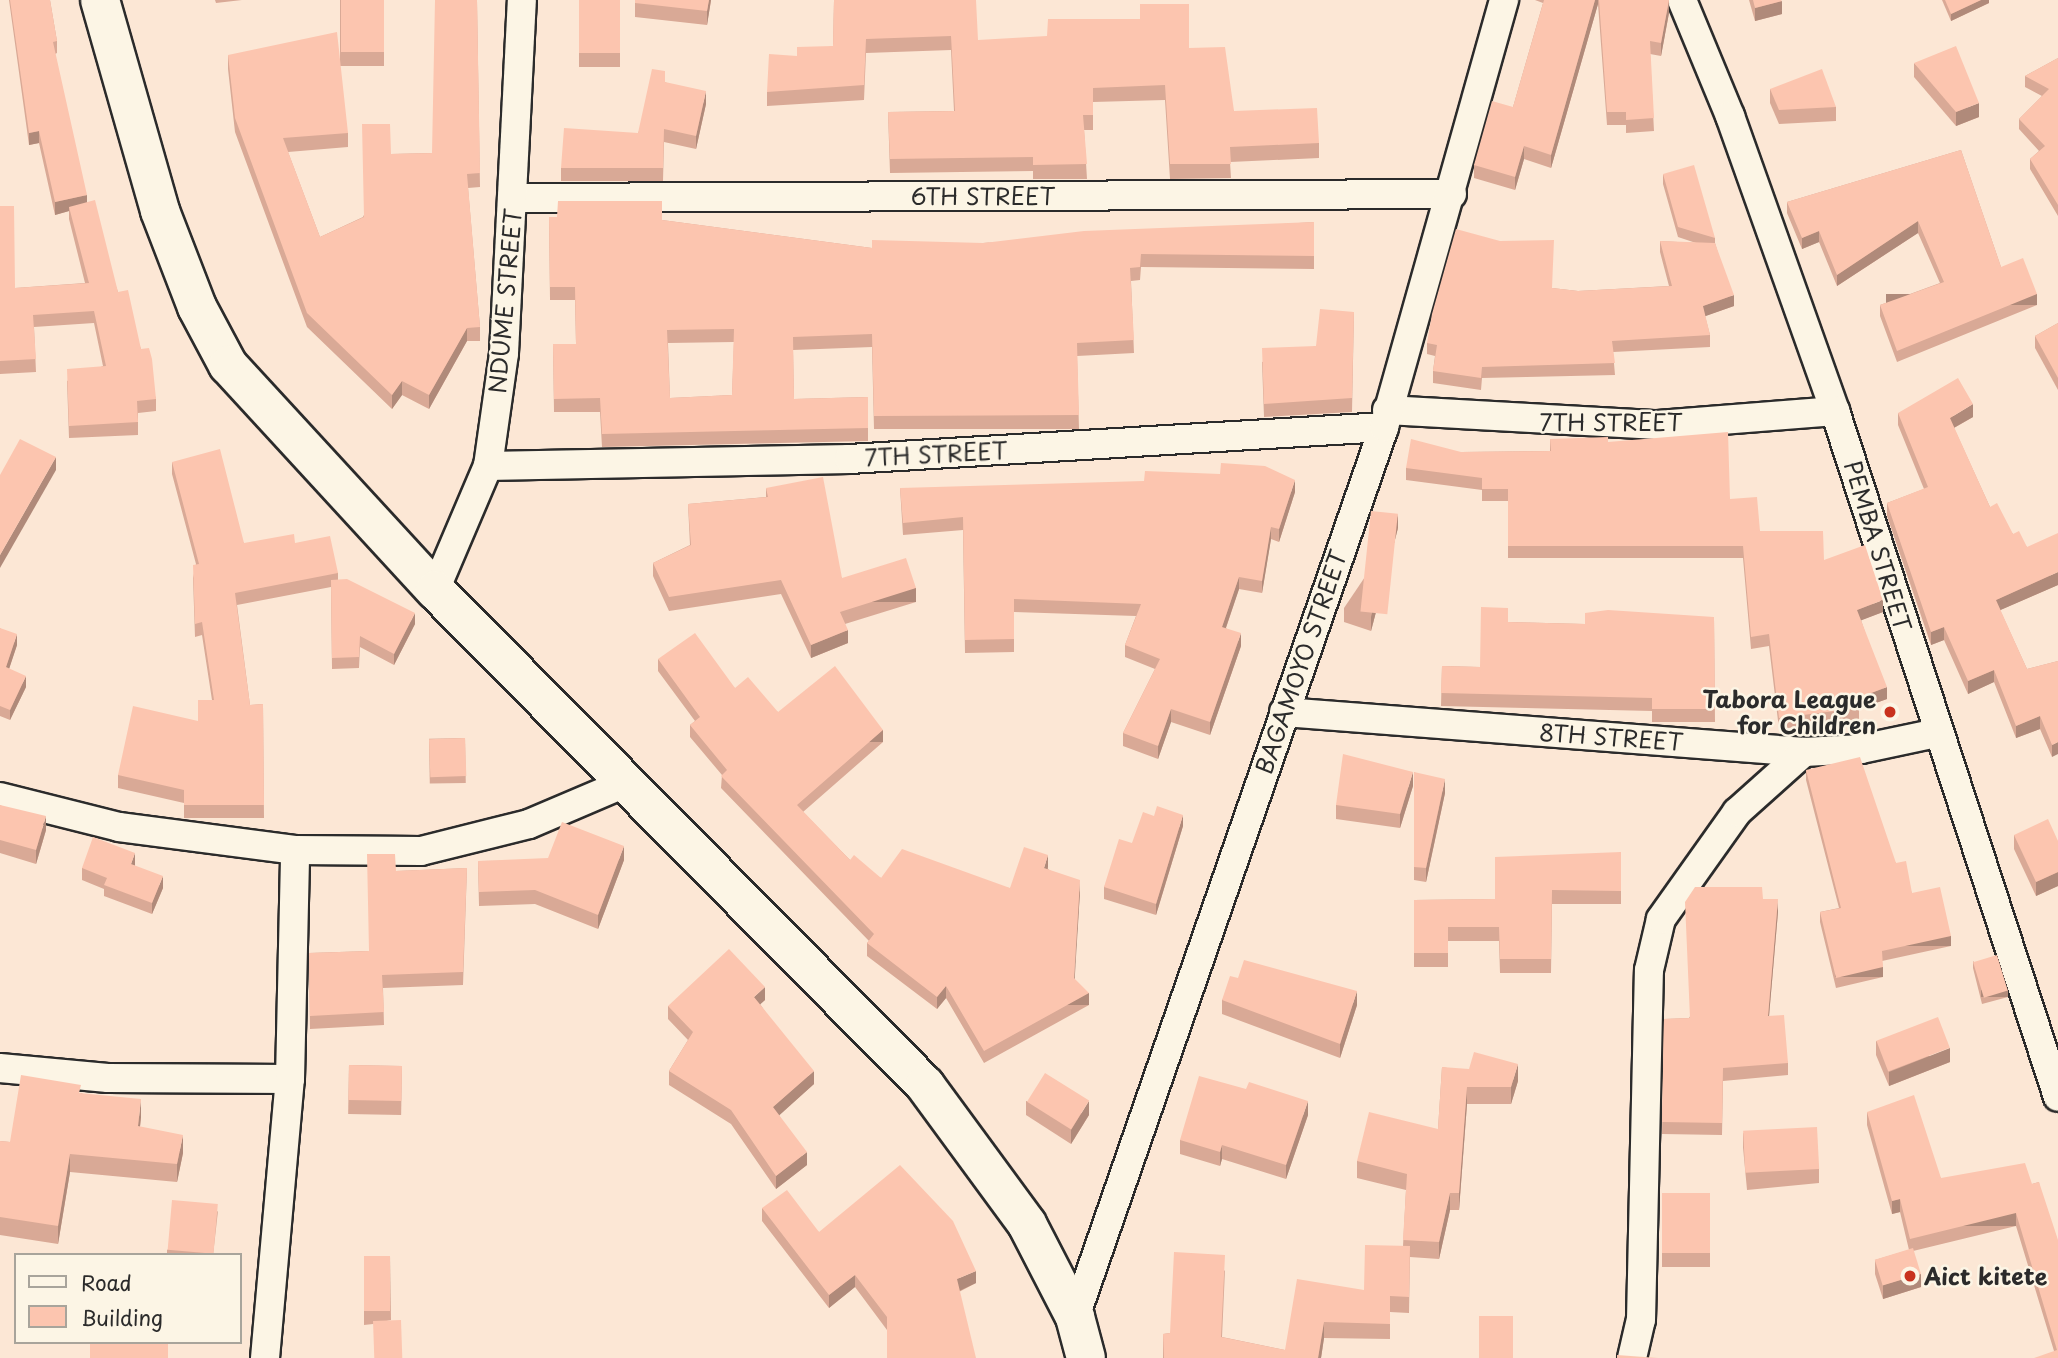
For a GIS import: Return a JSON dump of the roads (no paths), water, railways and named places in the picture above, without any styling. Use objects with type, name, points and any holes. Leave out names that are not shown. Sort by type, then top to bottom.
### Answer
[{"type":"highway","points":[[100,0],[160,211],[197,307],[228,365],[435,590],[630,781],[925,1085],[1027,1224],[1075,1317],[1086,1358]]},
{"type":"street","name":"NDUME STREET","points":[[435,590],[488,466],[514,198],[522,0]]},
{"type":"street","name":"BAGAMOYO STREET","points":[[1075,1317],[1385,419],[1452,194],[1504,0]]},
{"type":"street","name":"PEMBA STREET","points":[[1682,0],[1730,116],[1835,411],[1937,733],[2058,1097]]},
{"type":"street","name":"6TH STREET","points":[[514,198],[1452,194]]},
{"type":"street","name":"7TH STREET","points":[[488,466],[849,460],[1385,419],[1658,425],[1835,411]]},
{"type":"street","name":"8TH STREET","points":[[1284,712],[1804,752],[1861,749],[1937,733]]},
{"type":"street","points":[[1632,1358],[1641,1320],[1649,970],[1661,919],[1737,812],[1804,752]]},
{"type":"street","points":[[0,797],[119,827],[295,850],[421,851],[529,824],[630,781]]},
{"type":"street","points":[[265,1358],[290,1079],[295,850]]},
{"type":"street","points":[[0,1068],[108,1078],[290,1079]]},
{"type":"place","name":"Tabora League for Children","points":[[1890,712]]},
{"type":"place","name":"Aict kitete","points":[[1910,1276]]}]
